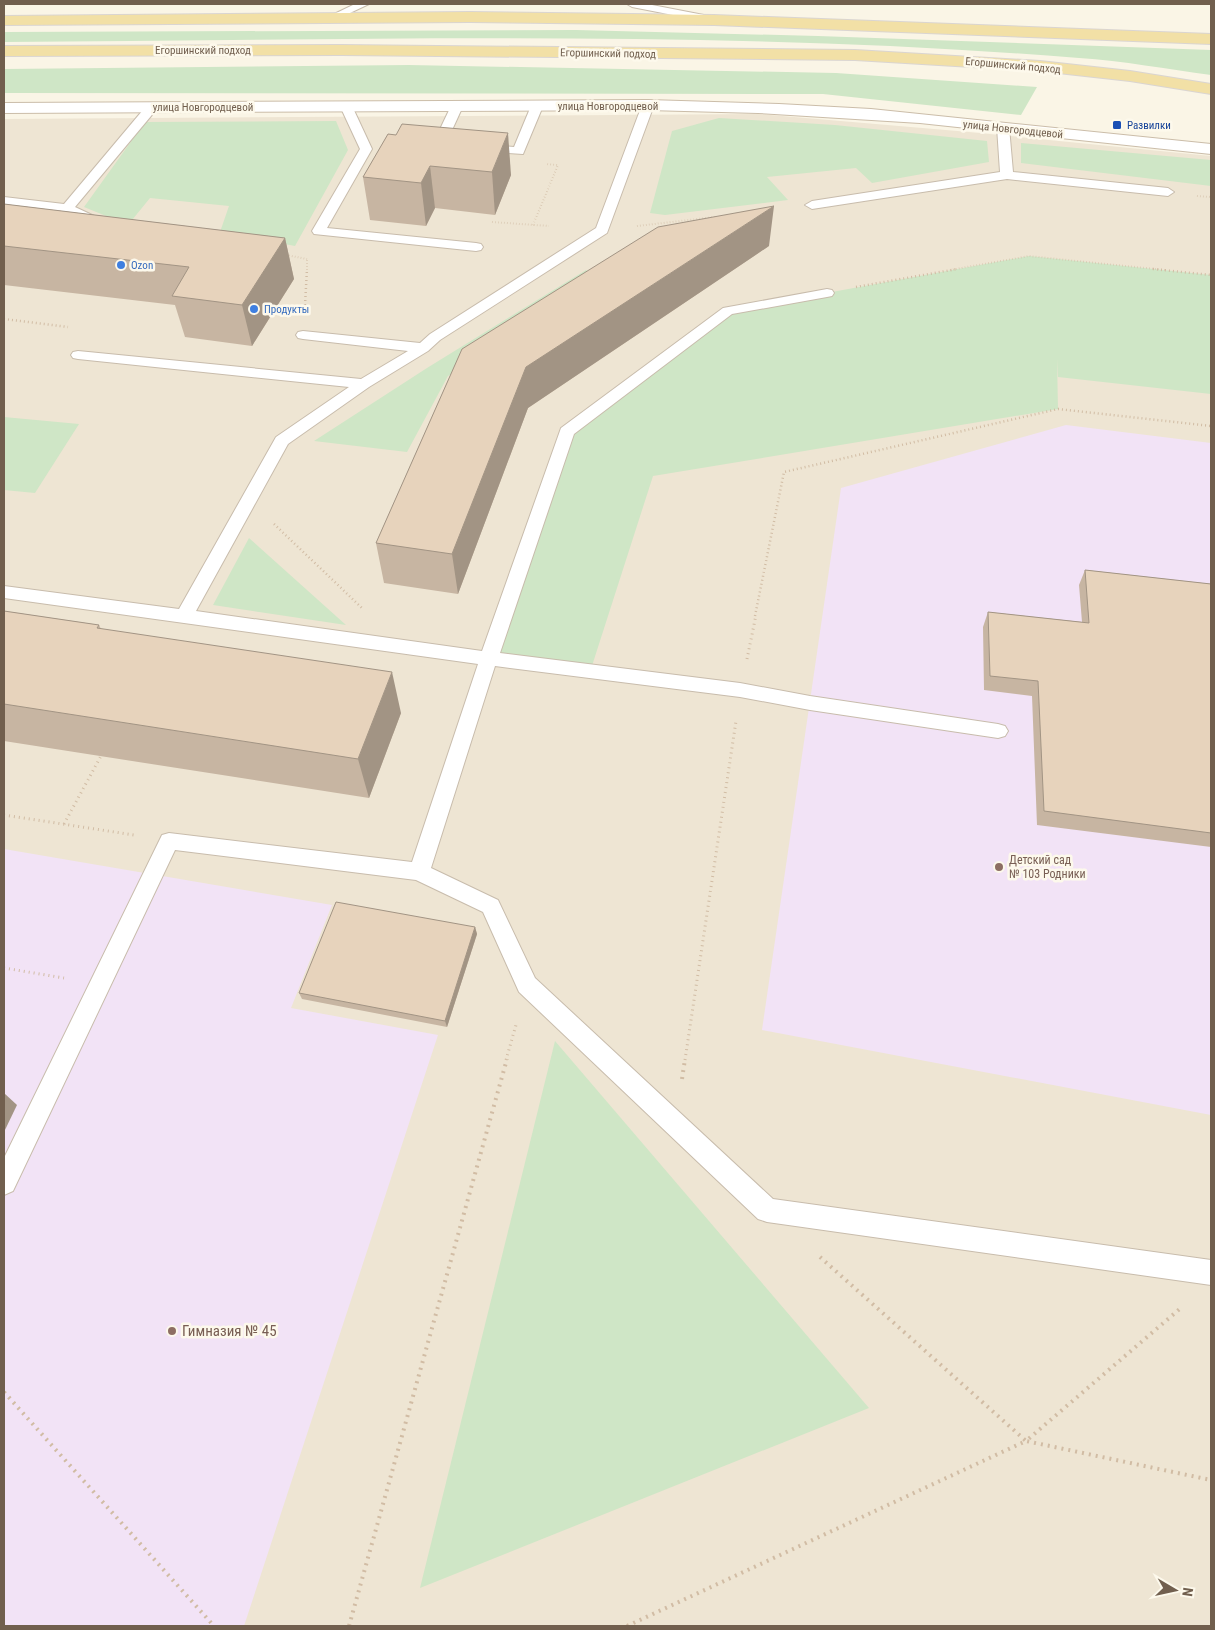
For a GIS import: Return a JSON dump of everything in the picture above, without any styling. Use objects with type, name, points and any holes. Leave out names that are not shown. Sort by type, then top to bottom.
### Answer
[{"type":"main road","points":[[4,21],[331,18],[714,20],[1211,39]]},
{"type":"main road","name":"Егоршинский подход","points":[[4,51],[341,50],[855,55],[1040,66],[1130,76],[1211,89]]},
{"type":"street","name":"улица Новгородцевой","points":[[4,108],[648,105],[750,107],[824,111],[1003,127],[1211,149]]},
{"type":"lane","points":[[331,18],[364,4]]},
{"type":"lane","points":[[632,4],[714,20]]},
{"type":"lane","points":[[184,616],[282,441],[364,384],[423,348],[434,337],[602,230],[648,105]]},
{"type":"lane","points":[[346,106],[366,149],[319,231],[476,247]]},
{"type":"lane","points":[[457,106],[439,144],[519,151],[538,106]]},
{"type":"lane","points":[[67,208],[152,107]]},
{"type":"lane","points":[[1003,127],[1007,175]]},
{"type":"lane","points":[[812,205],[1007,175],[1168,192]]},
{"type":"lane","points":[[4,201],[67,208],[104,226],[114,227]]},
{"type":"lane","points":[[419,872],[489,658],[568,432],[728,311],[827,293]]},
{"type":"lane","points":[[303,335],[423,348]]},
{"type":"lane","points":[[78,355],[364,384]]},
{"type":"lane","points":[[4,592],[405,648],[740,690],[810,703],[998,731]]},
{"type":"lane","points":[[4,1183],[169,840],[419,872],[491,906],[527,985],[767,1210],[1211,1273]]},
{"type":"path","points":[[303,335],[308,259],[319,231]]},
{"type":"path","points":[[278,253],[308,259]]},
{"type":"path","points":[[827,293],[1029,256],[1211,275]]},
{"type":"path","points":[[4,319],[83,329],[78,355]]},
{"type":"path","points":[[675,1124],[740,690],[784,472],[1058,409],[1211,426]]},
{"type":"path","points":[[248,500],[405,648]]},
{"type":"path","points":[[64,824],[104,751]]},
{"type":"path","points":[[4,815],[169,840]]},
{"type":"path","points":[[4,968],[99,984]]},
{"type":"path","points":[[349,1626],[527,985]]},
{"type":"path","points":[[819,1256],[1026,1440],[1211,1480]]},
{"type":"path","points":[[627,1626],[1026,1440],[1189,1301]]},
{"type":"path","points":[[4,1392],[214,1626]]},
{"type":"shaded area","points":[[758,114],[969,132],[1211,156],[1211,1626],[4,1626],[4,119]]},
{"type":"shaded area","name":"Детский сад № 103 Родники","points":[[1066,425],[1211,443],[1211,1115],[762,1030],[841,488]]},
{"type":"shaded area","name":"Гимназия № 45","points":[[4,849],[332,905],[291,1008],[438,1035],[244,1626],[4,1626]]},
{"type":"green space","points":[[576,30],[818,36],[1211,50],[1211,75],[1079,58],[945,49],[810,43],[542,38],[4,42],[4,32]]},
{"type":"green space","points":[[409,65],[836,73],[1037,87],[1021,115],[823,94],[4,93],[4,69]]},
{"type":"green space","points":[[719,118],[835,125],[987,141],[989,162],[872,183],[856,168],[767,177],[788,200],[665,215],[650,213],[672,131]]},
{"type":"green space","points":[[336,121],[348,150],[295,246],[220,232],[229,206],[150,198],[128,225],[84,207],[145,122]]},
{"type":"green space","points":[[1021,143],[1211,160],[1211,186],[1021,163]]},
{"type":"green space","points":[[1029,256],[1211,275],[1211,394],[1058,377],[1057,359],[1058,409],[653,476],[590,672],[489,658],[567,432],[728,311]]},
{"type":"green space","points":[[586,270],[605,282],[448,376],[407,452],[314,441],[427,368]]},
{"type":"green space","points":[[4,417],[79,424],[35,493],[4,490]]},
{"type":"green space","points":[[249,538],[346,625],[213,605]]},
{"type":"green space","points":[[555,1041],[869,1408],[420,1588]]},
{"type":"building","points":[[402,124],[508,133],[492,172],[430,166],[421,183],[363,177],[388,134],[396,135]]},
{"type":"building","points":[[4,204],[285,238],[242,305],[172,296],[189,267],[4,246]]},
{"type":"building","points":[[774,206],[526,367],[452,554],[376,543],[462,349],[658,227]]},
{"type":"building","points":[[1085,570],[1211,584],[1211,833],[1044,811],[1038,681],[990,676],[988,612],[1089,623]]},
{"type":"building","points":[[4,611],[99,625],[97,628],[392,672],[358,759],[4,704]]},
{"type":"building","points":[[336,902],[475,927],[445,1021],[299,993]]},
{"type":"place","name":"Развилки","points":[[1117,125]]},
{"type":"place","name":"Ozon","points":[[121,265]]},
{"type":"place","name":"Продукты","points":[[254,309]]},
{"type":"place","name":"Детский сад № 103 Родники","points":[[999,867]]},
{"type":"place","name":"Гимназия № 45","points":[[172,1331]]}]
